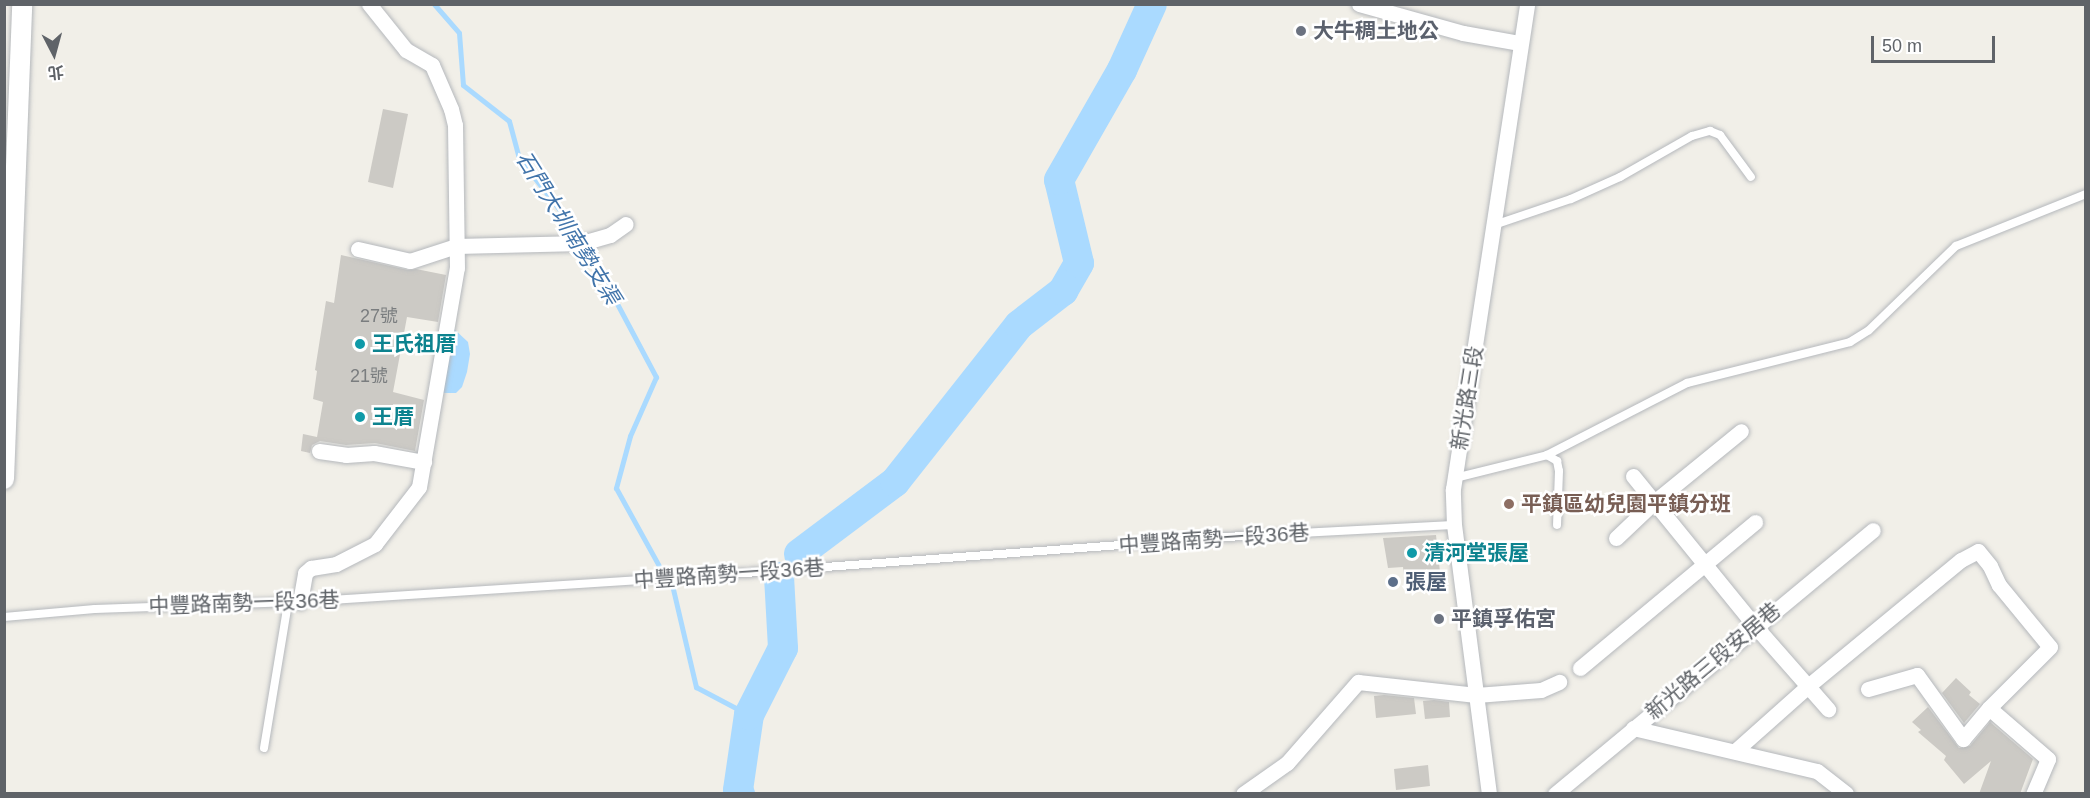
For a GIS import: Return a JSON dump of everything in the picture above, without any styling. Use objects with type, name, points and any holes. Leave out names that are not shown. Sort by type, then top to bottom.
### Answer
[{"type":"main road","points":[[4,479],[22,4]]},
{"type":"street","points":[[294,602],[305,573],[311,568],[336,564],[375,544],[419,487],[457,267],[455,125],[451,109],[432,65],[406,50],[369,4]]},
{"type":"street","points":[[1359,4],[1463,33],[1520,44]]},
{"type":"street","name":"新光路三段","points":[[1490,794],[1454,525],[1455,478],[1527,4]]},
{"type":"street","points":[[358,249],[410,261],[456,246],[582,243],[598,240],[626,224]]},
{"type":"street","points":[[1616,538],[1654,502],[1741,431]]},
{"type":"street","points":[[319,451],[346,455],[374,453],[424,462]]},
{"type":"street","points":[[1633,476],[1755,626],[1828,709]]},
{"type":"street","points":[[1580,668],[1755,522]]},
{"type":"street","name":"新光路三段安居巷","points":[[1555,794],[1873,530]]},
{"type":"street","points":[[1735,751],[1808,686],[1961,560],[1978,551],[1990,566],[1999,585],[2050,647],[1989,708],[1963,739],[1917,675],[1868,689]]},
{"type":"street","points":[[1243,794],[1287,764],[1358,682],[1476,695],[1541,690],[1559,682]]},
{"type":"street","points":[[1989,708],[2048,759],[2033,794]]},
{"type":"street","points":[[1633,728],[1817,771],[1846,794]]},
{"type":"lane","points":[[1494,225],[1580,195],[1620,177],[1692,136],[1710,131],[1720,135],[1751,177]]},
{"type":"lane","points":[[1455,478],[1547,455],[1687,383],[1850,342],[1869,330],[1956,246],[2085,194]]},
{"type":"lane","points":[[1547,455],[1557,460],[1559,471],[1557,525]]},
{"type":"lane","name":"中豐路南勢一段36巷","points":[[4,617],[95,609],[294,602],[706,576],[1242,536],[1454,525]]},
{"type":"lane","points":[[264,748],[294,602]]},
{"type":"water","points":[[453,328],[468,342],[470,354],[467,372],[462,387],[456,393],[441,393]]},
{"type":"building","points":[[383,109],[408,114],[393,188],[368,182]]},
{"type":"building","points":[[341,255],[408,270],[416,269],[446,275],[438,322],[407,317],[393,392],[424,400],[415,451],[375,443],[346,445],[320,441],[312,445],[310,453],[301,451],[303,434],[317,437],[323,402],[313,399],[317,371],[315,370],[326,301],[334,303]]},
{"type":"building","name":"清河堂張屋","points":[[1436,535],[1440,572],[1404,576],[1403,567],[1388,568],[1383,538]]},
{"type":"building","points":[[1956,678],[1971,692],[1969,695],[1980,704],[1964,723],[1942,693]]},
{"type":"building","points":[[1374,696],[1414,698],[1416,714],[1376,718]]},
{"type":"building","points":[[1423,701],[1449,702],[1450,717],[1425,719]]},
{"type":"building","points":[[1928,707],[1959,748],[1970,746],[1990,722],[2033,759],[2020,794],[1979,794],[1991,761],[1964,784],[1944,760],[1946,756],[1918,732],[1921,730],[1912,722]]},
{"type":"building","points":[[1428,765],[1430,786],[1396,790],[1394,769]]},
{"type":"waterway","name":"石門大圳南勢支渠","points":[[434,4],[459,33],[463,85],[509,121],[519,158],[569,222],[597,266],[656,377],[630,436],[616,488],[659,566]]},
{"type":"waterway","points":[[799,554],[895,482],[1019,325],[1063,291],[1079,263],[1059,180],[1122,70],[1152,4]]},
{"type":"waterway","points":[[740,794],[738,790],[749,715],[783,648],[779,577]]},
{"type":"waterway","name":"石門大圳南勢支渠","points":[[673,589],[696,687],[749,715]]},
{"type":"place","name":"大牛稠土地公","points":[[1301,31]]},
{"type":"place","name":"王氏祖厝","points":[[360,344]]},
{"type":"place","name":"王厝","points":[[360,417]]},
{"type":"place","name":"平鎮區幼兒園平鎮分班","points":[[1509,504]]},
{"type":"place","name":"清河堂張屋","points":[[1412,553]]},
{"type":"place","name":"張屋","points":[[1393,582]]},
{"type":"place","name":"平鎮孚佑宮","points":[[1439,619]]}]
